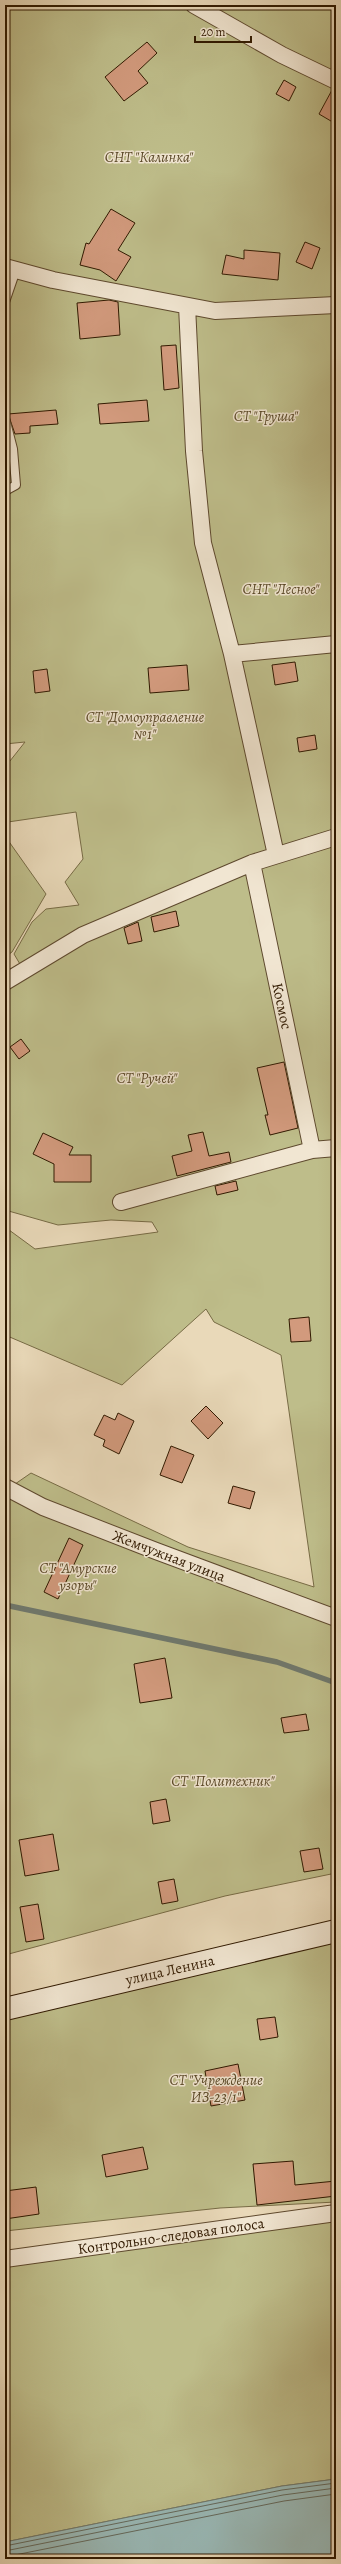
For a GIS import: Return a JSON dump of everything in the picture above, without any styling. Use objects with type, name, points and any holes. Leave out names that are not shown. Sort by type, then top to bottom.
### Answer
[{"type":"street","points":[[194,5],[282,55],[336,81]]},
{"type":"street","points":[[11,268],[53,280],[215,311],[336,305]]},
{"type":"street","points":[[187,306],[194,451],[203,543],[232,654],[276,855]]},
{"type":"street","points":[[232,654],[336,644]]},
{"type":"street","points":[[5,982],[83,935],[252,863],[336,837]]},
{"type":"street","name":"Космос","points":[[252,863],[312,1150]]},
{"type":"street","points":[[121,1202],[312,1150],[336,1148]]},
{"type":"street","name":"Жемчужная улица","points":[[5,1487],[43,1507],[272,1596],[336,1618]]},
{"type":"street","name":"улица Ленина","points":[[5,2010],[336,1931]]},
{"type":"street","name":"Контрольно-следовая полоса","points":[[5,2259],[336,2213]]},
{"type":"lane","points":[[5,302],[11,268]]},
{"type":"lane","points":[[5,418],[13,450],[16,485],[5,491]]},
{"type":"green space","points":[[5,5],[336,5],[336,1873],[225,1896],[5,1955],[5,1491],[31,1473],[188,1547],[314,1587],[281,1355],[214,1322],[206,1309],[122,1385],[5,1335],[5,1227],[35,1249],[158,1232],[152,1222],[111,1220],[58,1225],[5,1210],[5,991],[27,976],[14,954],[32,922],[46,909],[79,905],[65,882],[83,859],[76,812],[8,822],[5,806],[6,766],[25,742],[5,744]]},
{"type":"green space","points":[[5,836],[46,894],[12,952],[5,957]]},
{"type":"green space","name":"СТ \"Учреждение ИЗ-23/1\"","points":[[336,1938],[336,2202],[220,2208],[5,2231],[5,2018]]},
{"type":"green space","points":[[336,2217],[336,2479],[282,2486],[5,2542],[5,2252]]},
{"type":"water","points":[[336,2479],[336,2559],[5,2559],[5,2542],[282,2486]]},
{"type":"building","points":[[147,42],[157,53],[138,71],[148,83],[124,101],[105,77]]},
{"type":"building","points":[[284,80],[296,87],[289,101],[276,94]]},
{"type":"building","points":[[332,90],[336,90],[336,124],[319,114]]},
{"type":"building","points":[[111,209],[135,223],[118,250],[131,257],[116,281],[100,270],[80,265],[86,243],[89,244]]},
{"type":"building","points":[[305,242],[320,248],[312,269],[296,262]]},
{"type":"building","points":[[244,250],[280,253],[278,280],[222,274],[226,255],[244,259]]},
{"type":"building","points":[[109,300],[118,302],[120,335],[80,339],[77,303]]},
{"type":"building","points":[[176,345],[179,388],[164,390],[161,346]]},
{"type":"building","points":[[147,400],[149,421],[100,424],[98,404]]},
{"type":"building","points":[[56,410],[58,424],[30,426],[30,433],[15,434],[8,414]]},
{"type":"building","points":[[295,662],[298,681],[275,685],[272,665]]},
{"type":"building","points":[[187,665],[189,690],[150,693],[148,668]]},
{"type":"building","points":[[47,669],[50,691],[35,693],[33,671]]},
{"type":"building","points":[[315,735],[317,749],[299,752],[297,738]]},
{"type":"building","points":[[176,911],[179,926],[154,932],[151,917]]},
{"type":"building","points":[[138,922],[142,941],[128,944],[124,928]]},
{"type":"building","points":[[21,1039],[30,1051],[19,1059],[10,1047]]},
{"type":"building","points":[[284,1062],[298,1128],[270,1135],[265,1115],[268,1115],[257,1068]]},
{"type":"building","points":[[203,1132],[209,1156],[229,1152],[231,1162],[177,1176],[172,1156],[192,1151],[188,1135]]},
{"type":"building","points":[[43,1133],[73,1147],[69,1155],[91,1155],[91,1182],[54,1182],[54,1164],[33,1154]]},
{"type":"building","points":[[236,1181],[238,1190],[217,1195],[215,1186]]},
{"type":"building","points":[[309,1317],[311,1341],[291,1342],[289,1319]]},
{"type":"building","points":[[206,1406],[223,1423],[208,1439],[191,1421]]},
{"type":"building","points":[[118,1413],[134,1421],[119,1454],[103,1446],[105,1440],[94,1435],[104,1415],[115,1420]]},
{"type":"building","points":[[171,1446],[194,1455],[182,1483],[160,1475]]},
{"type":"building","points":[[233,1486],[255,1492],[250,1509],[228,1503]]},
{"type":"building","points":[[69,1538],[83,1545],[58,1599],[44,1592]]},
{"type":"building","points":[[165,1658],[172,1698],[140,1703],[134,1664]]},
{"type":"building","points":[[306,1714],[309,1730],[284,1733],[281,1718]]},
{"type":"building","points":[[166,1799],[170,1821],[153,1824],[150,1802]]},
{"type":"building","points":[[53,1834],[59,1870],[25,1876],[19,1840]]},
{"type":"building","points":[[319,1848],[323,1869],[304,1872],[300,1851]]},
{"type":"building","points":[[174,1879],[178,1901],[162,1904],[158,1882]]},
{"type":"building","points":[[38,1904],[44,1939],[26,1942],[20,1907]]},
{"type":"building","points":[[275,2017],[278,2037],[260,2040],[257,2019]]},
{"type":"building","points":[[238,2064],[245,2100],[211,2106],[205,2071]]},
{"type":"building","points":[[143,2147],[148,2169],[106,2177],[102,2155]]},
{"type":"building","points":[[293,2161],[295,2185],[336,2181],[336,2196],[257,2205],[253,2164]]},
{"type":"building","points":[[36,2187],[39,2214],[5,2219],[5,2191]]},
{"type":"waterway","points":[[5,1605],[277,1662],[336,1683]]},
{"type":"park label","name":"СНТ \"Калинка\"","points":[[149,157]]},
{"type":"park label","name":"СТ \"Груша\"","points":[[266,416]]},
{"type":"park label","name":"СНТ \"Лесное\"","points":[[281,589]]},
{"type":"park label","name":"СТ \"Домоуправление №1\"","points":[[145,726]]},
{"type":"park label","name":"СТ \"Ручей\"","points":[[147,1078]]},
{"type":"park label","name":"СТ \"Амурские узоры\"","points":[[78,1576]]},
{"type":"park label","name":"СТ \"Политехник\"","points":[[223,1781]]}]
